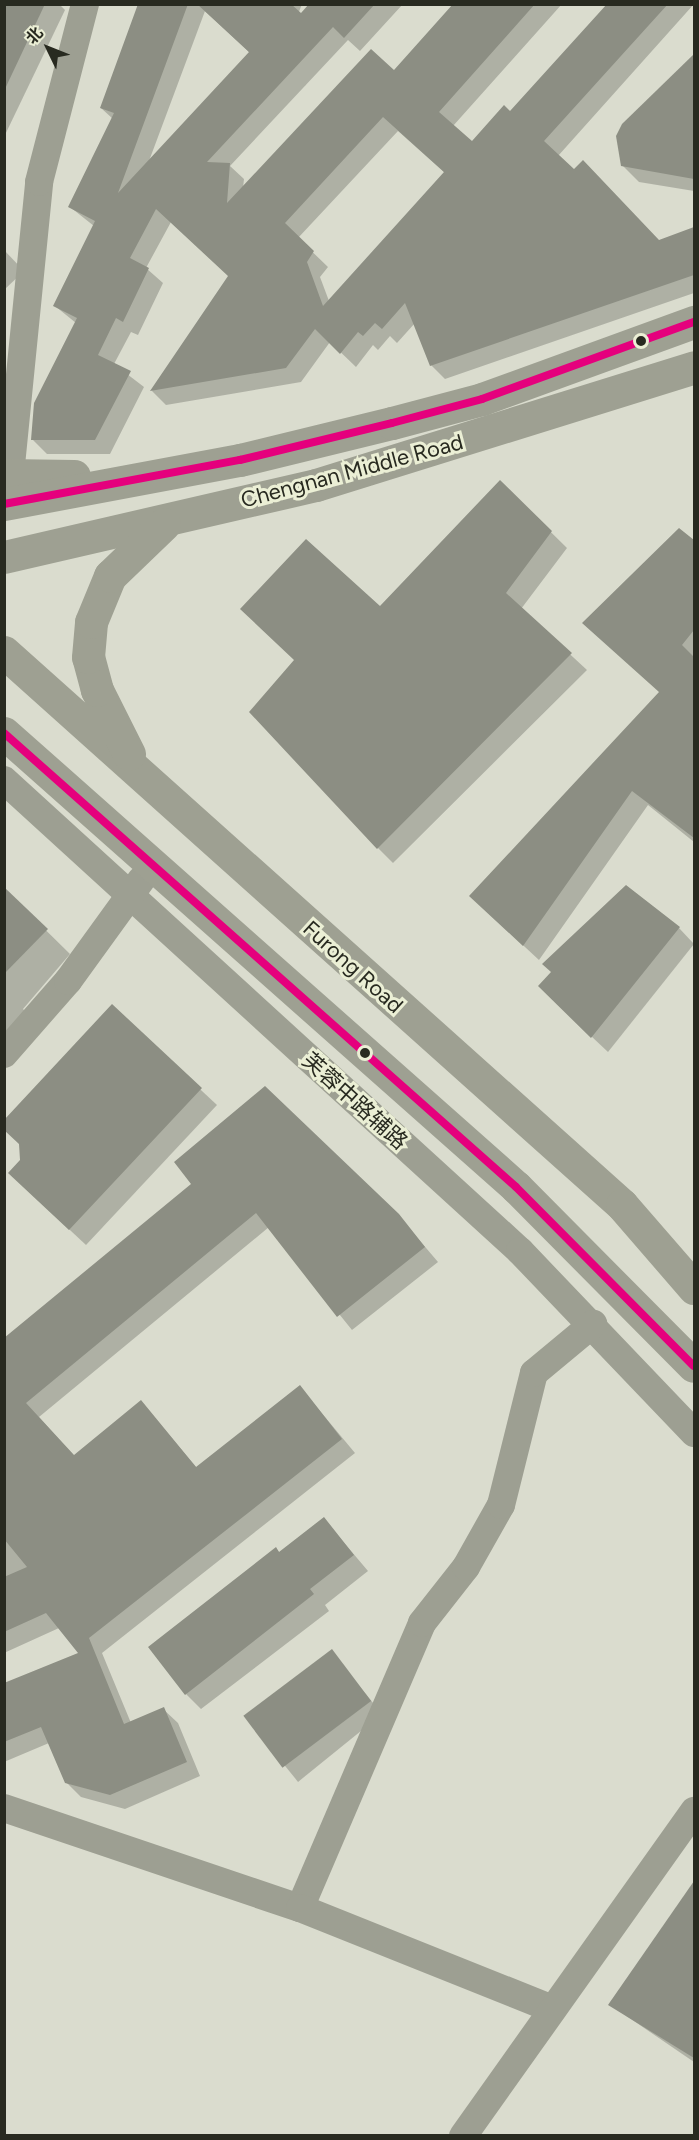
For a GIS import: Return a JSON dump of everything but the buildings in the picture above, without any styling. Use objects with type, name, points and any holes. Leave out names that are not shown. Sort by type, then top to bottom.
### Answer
[{"type":"main road","name":"Chengnan Middle Road","points":[[6,485],[175,472],[482,399],[694,322]]},
{"type":"main road","name":"Chengnan Middle Road","points":[[4,558],[316,485],[694,367]]},
{"type":"main road","points":[[155,789],[121,741],[97,690],[88,657],[91,622],[123,558],[175,517]]},
{"type":"main road","name":"Furong Road","points":[[4,652],[622,1205],[694,1288]]},
{"type":"main road","points":[[4,733],[152,867],[516,1187],[694,1366]]},
{"type":"street","points":[[6,485],[39,182],[85,4]]},
{"type":"street","name":"芙蓉中路辅路","points":[[4,780],[130,893],[593,1324],[694,1433]]},
{"type":"street","points":[[4,1054],[68,981],[130,893],[152,867]]},
{"type":"street","points":[[300,1908],[422,1623],[466,1567],[501,1505],[534,1373],[593,1324]]},
{"type":"street","points":[[4,1808],[300,1908],[553,2008]]},
{"type":"street","points":[[463,2136],[694,1811]]},
{"type":"transit line","points":[[4,504],[240,460],[392,423],[482,399],[694,322]]},
{"type":"transit line","points":[[4,733],[516,1187],[694,1366]]}]
